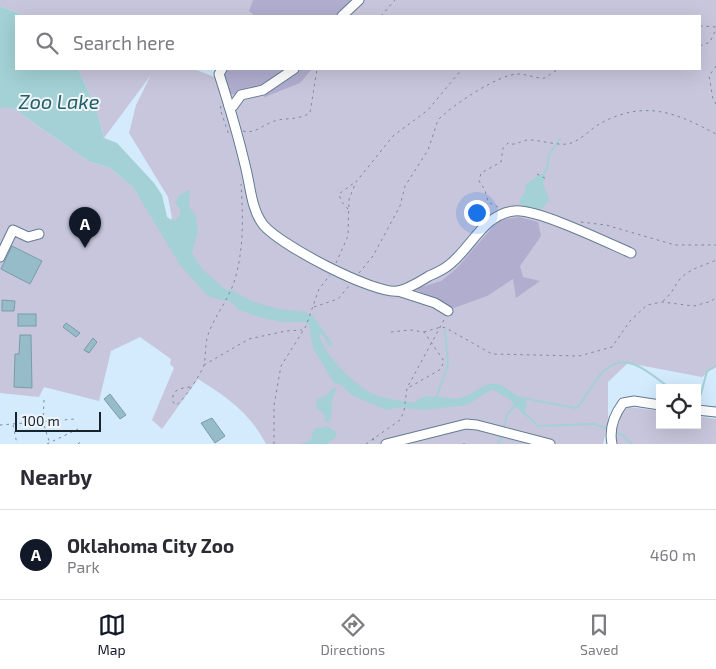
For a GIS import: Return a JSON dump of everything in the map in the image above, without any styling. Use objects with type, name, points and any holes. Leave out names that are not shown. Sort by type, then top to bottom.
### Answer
[{"type":"street","points":[[343,15],[358,0]]},
{"type":"street","points":[[229,106],[233,106],[241,95],[263,90],[293,70]]},
{"type":"street","points":[[218,71],[237,131],[255,207],[261,223],[271,234],[288,246],[354,279],[435,303],[448,311]]},
{"type":"street","points":[[398,291],[449,265],[494,217],[513,211],[524,211],[558,222],[631,253]]},
{"type":"street","points":[[0,257],[13,230],[28,237],[39,234]]},
{"type":"street","points":[[611,440],[612,425],[623,403],[634,402],[656,405]]},
{"type":"street","points":[[701,410],[716,412]]},
{"type":"street","points":[[386,444],[466,424],[477,425],[550,444]]},
{"type":"path","points":[[382,15],[395,0]]},
{"type":"path","points":[[701,26],[716,28],[710,42],[701,46]]},
{"type":"path","points":[[716,66],[709,76],[713,99],[716,104]]},
{"type":"path","points":[[237,131],[254,132],[272,122],[286,121],[310,113],[317,70]]},
{"type":"path","points":[[274,444],[276,383],[284,357],[306,326],[319,289],[334,268],[348,236],[348,209],[351,190],[393,136],[428,110],[461,70]]},
{"type":"path","points":[[314,307],[338,299],[373,256],[400,206],[405,186],[428,150],[438,120],[443,115],[470,95],[509,76],[517,74],[545,78],[557,70]]},
{"type":"path","points":[[229,106],[220,106],[220,109],[227,132],[233,140]]},
{"type":"path","points":[[513,211],[488,202],[485,190],[479,181],[481,173],[501,162],[502,148],[508,143],[511,145],[531,140],[571,144],[591,128],[624,114],[654,110],[685,118],[716,134]]},
{"type":"path","points":[[537,174],[548,180]]},
{"type":"path","points":[[190,387],[178,389],[175,392],[173,402],[176,405],[179,403],[190,387],[204,365],[208,337],[235,280],[241,242],[243,211],[241,177]]},
{"type":"path","points":[[348,209],[341,201],[339,194],[356,182]]},
{"type":"path","points":[[576,222],[606,225],[675,245],[716,245]]},
{"type":"path","points":[[391,332],[411,330],[424,332],[440,327],[468,339],[492,354],[579,356],[612,347],[644,307],[662,302],[670,296],[679,280],[688,272],[716,260]]},
{"type":"path","points":[[662,302],[694,306],[712,301],[716,296]]},
{"type":"path","points":[[366,444],[400,420],[404,412],[407,388],[433,344],[448,311]]},
{"type":"path","points":[[204,365],[249,339],[303,329]]},
{"type":"path","points":[[407,388],[444,366],[444,361],[424,332]]},
{"type":"path","points":[[44,400],[44,422],[49,444],[78,429]]},
{"type":"path","points":[[0,425],[75,419]]},
{"type":"path","points":[[13,424],[17,444]]},
{"type":"path","points":[[373,438],[375,444]]},
{"type":"path","points":[[78,444],[82,441]]},
{"type":"shaded area","points":[[0,0],[716,0],[716,366],[702,377],[628,363],[608,382],[608,422],[603,444],[266,444],[253,423],[237,407],[219,392],[198,379],[162,429],[152,420],[174,368],[170,364],[171,359],[140,337],[111,351],[99,401],[44,387],[39,397],[0,393],[0,108],[13,108],[88,161],[110,168],[133,187],[161,231],[172,218],[168,197],[129,133],[136,105],[151,75],[104,138],[96,108],[78,70],[197,70],[243,88],[236,70],[701,70],[701,15],[22,15],[0,6]]},
{"type":"shaded area","points":[[253,0],[356,0],[351,15],[254,15],[249,11]]},
{"type":"shaded area","points":[[227,70],[311,70],[300,83],[265,97],[256,91],[229,95],[224,77]]},
{"type":"shaded area","points":[[519,217],[538,222],[541,236],[520,266],[523,277],[540,281],[516,298],[513,279],[487,296],[451,309],[415,289],[441,281],[456,269],[499,220]]},
{"type":"shaded area","points":[[629,407],[656,410],[656,429],[701,429],[701,417],[716,419],[716,444],[613,444],[618,417],[624,409]]},
{"type":"water","name":"Zoo Lake","points":[[0,6],[22,15],[15,15],[15,70],[78,70],[96,108],[104,138],[117,143],[154,183],[162,195],[167,217],[173,221],[180,216],[180,208],[175,203],[179,195],[190,190],[189,207],[196,216],[198,231],[192,253],[202,269],[226,290],[230,289],[251,301],[278,309],[305,312],[313,316],[332,343],[330,348],[322,334],[319,334],[326,351],[357,384],[373,394],[389,399],[415,403],[419,399],[430,396],[460,398],[487,385],[495,384],[525,400],[527,404],[524,415],[509,399],[492,389],[467,405],[423,410],[401,407],[387,410],[353,396],[341,385],[334,383],[313,348],[309,325],[304,322],[282,322],[259,317],[239,310],[231,302],[211,297],[205,293],[180,265],[133,187],[110,168],[88,161],[13,108],[0,108]]},
{"type":"water","points":[[541,174],[545,176],[543,183],[549,200],[540,210],[531,210],[520,204],[520,200],[525,192],[526,184]]},
{"type":"water","points":[[333,388],[336,388],[336,390],[332,401],[329,422],[325,421],[324,414],[316,408],[317,399],[327,395]]},
{"type":"water","points":[[327,426],[337,433],[335,438],[327,444],[300,444],[311,440],[314,429]]},
{"type":"building","points":[[12,246],[42,261],[30,284],[1,269]]},
{"type":"building","points":[[2,300],[15,301],[14,311],[2,311]]},
{"type":"building","points":[[18,314],[36,314],[36,326],[18,326]]},
{"type":"building","points":[[66,323],[80,333],[76,337],[63,327]]},
{"type":"building","points":[[20,335],[31,335],[32,388],[14,387],[15,354],[19,354]]},
{"type":"building","points":[[93,338],[97,342],[89,353],[84,350]]},
{"type":"building","points":[[110,394],[126,415],[120,419],[104,399]]},
{"type":"building","points":[[212,418],[225,436],[215,443],[201,423]]},
{"type":"waterway","points":[[543,175],[547,168],[549,154],[560,139]]},
{"type":"waterway","points":[[436,399],[448,364],[445,331]]},
{"type":"waterway","points":[[516,397],[576,408],[606,369],[624,362],[634,364],[664,384]]},
{"type":"waterway","points":[[701,394],[707,371],[716,366]]},
{"type":"waterway","points":[[504,428],[507,414],[516,405]]},
{"type":"waterway","points":[[523,412],[538,426],[595,424],[609,430]]},
{"type":"waterway","points":[[613,431],[622,435],[632,444]]},
{"type":"waterway","points":[[498,444],[503,436]]},
{"type":"place","name":"Oklahoma City Zoo","points":[[85,248]]}]
